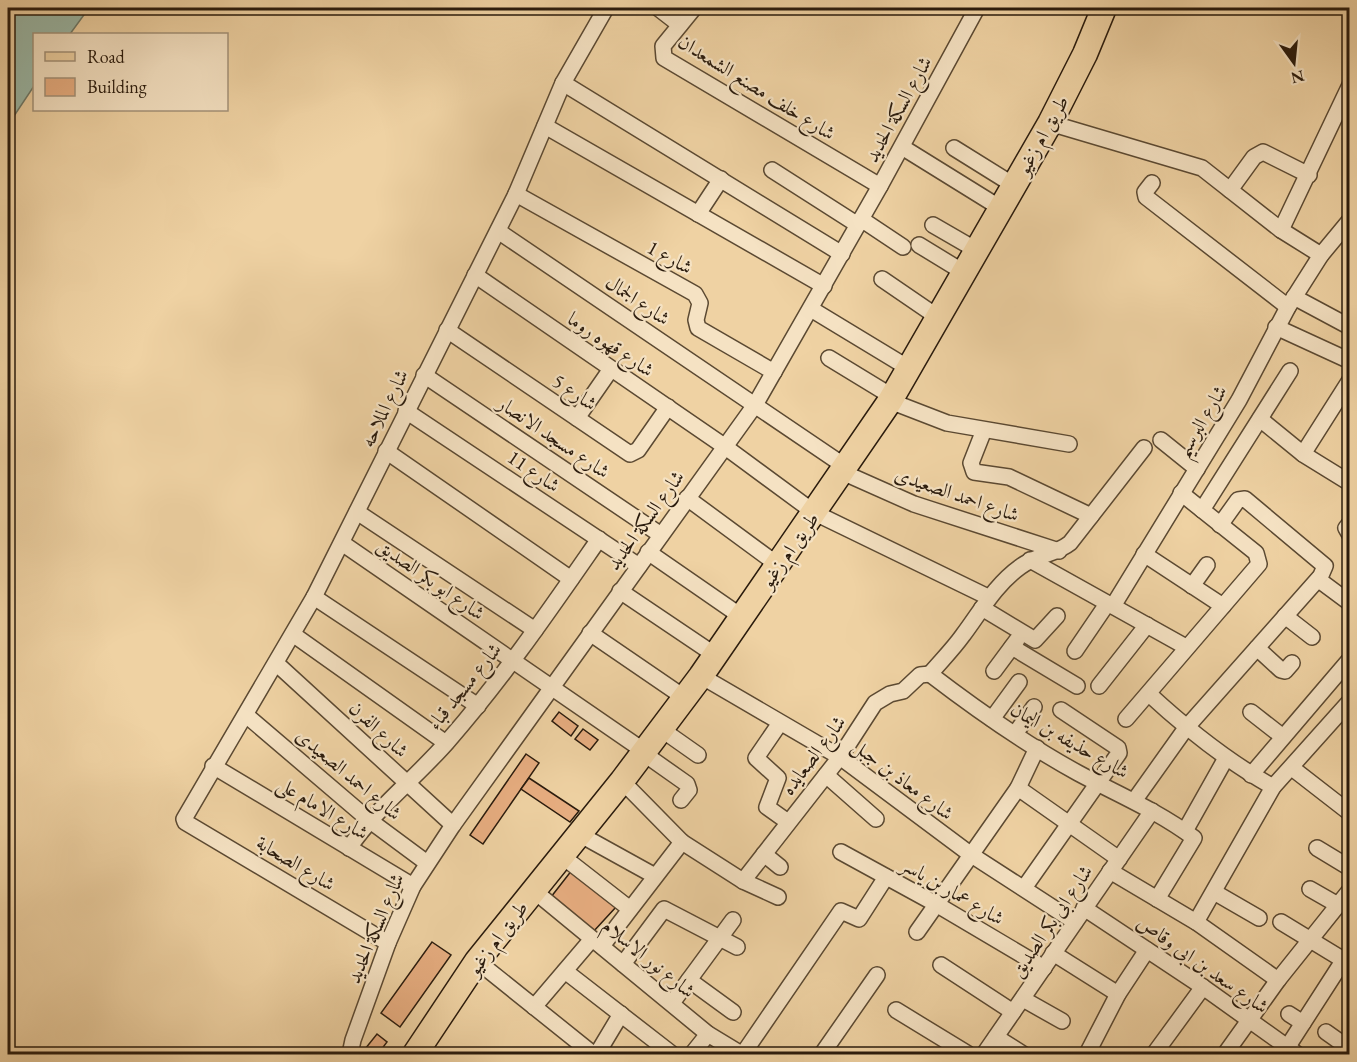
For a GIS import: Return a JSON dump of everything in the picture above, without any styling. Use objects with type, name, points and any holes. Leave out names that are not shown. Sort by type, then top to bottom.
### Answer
[{"type":"main road","name":"طريق ام زغيو","points":[[415,1054],[477,961],[622,781],[701,676],[815,513],[891,399],[1050,123],[1085,54],[1104,8]]},
{"type":"street","name":"شارع الملاحه","points":[[184,819],[213,766],[294,635],[314,597],[516,194],[563,83],[606,8]]},
{"type":"street","points":[[658,8],[680,25]]},
{"type":"street","name":"شارع خلف مصنع الشمعدان","points":[[694,8],[663,46],[664,58],[880,186]]},
{"type":"street","name":"شارع السكة الحديد","points":[[350,1054],[388,943],[413,886],[453,825],[754,405],[860,222],[977,8]]},
{"type":"street","points":[[563,83],[842,254]]},
{"type":"street","points":[[1281,230],[1350,85]]},
{"type":"street","points":[[1050,123],[1202,168],[1281,230],[1321,255]]},
{"type":"street","points":[[545,126],[824,286]]},
{"type":"street","points":[[902,147],[1002,209]]},
{"type":"street","points":[[954,148],[1015,186]]},
{"type":"street","points":[[1230,190],[1254,157],[1263,152],[1309,175]]},
{"type":"street","points":[[771,170],[903,247]]},
{"type":"street","points":[[698,214],[721,179]]},
{"type":"street","points":[[1152,183],[1145,192],[1146,197],[1291,302],[1348,322]]},
{"type":"street","name":"شارع 1","points":[[516,194],[695,294],[700,303],[696,320],[698,328],[774,372]]},
{"type":"street","name":"شارع البرسيم","points":[[1075,651],[1110,605],[1197,469],[1246,388],[1291,302],[1321,255],[1350,220]]},
{"type":"street","points":[[933,225],[978,251]]},
{"type":"street","name":"شارع الجمال","points":[[498,231],[754,405],[844,470]]},
{"type":"street","points":[[919,245],[965,273]]},
{"type":"street","name":"شارع قهوه روما","points":[[475,275],[724,446],[815,513],[985,602],[1022,633]]},
{"type":"street","points":[[882,279],[939,318]]},
{"type":"street","points":[[811,309],[910,369]]},
{"type":"street","points":[[1276,327],[1350,361]]},
{"type":"street","name":"شارع 5","points":[[447,330],[626,451],[634,453],[668,407]]},
{"type":"street","points":[[829,358],[891,399],[928,417],[984,430],[1069,444]]},
{"type":"street","points":[[577,418],[611,369]]},
{"type":"street","points":[[1202,510],[1290,370]]},
{"type":"street","name":"شارع مسجد الانصار","points":[[424,375],[661,535]]},
{"type":"street","points":[[1304,454],[1350,380]]},
{"type":"street","name":"شارع 11","points":[[406,411],[639,566]]},
{"type":"street","points":[[1260,418],[1304,454],[1350,483]]},
{"type":"street","points":[[984,430],[971,463],[974,471],[1010,477],[1091,516]]},
{"type":"street","points":[[1161,440],[1197,469]]},
{"type":"street","points":[[930,674],[985,602],[1019,567],[1030,560],[1059,551],[1070,543],[1144,448]]},
{"type":"street","points":[[386,451],[571,579]]},
{"type":"street","name":"شارع احمد الصعيدى","points":[[844,470],[914,504],[1059,551]]},
{"type":"street","points":[[1126,719],[1259,564],[1256,553],[1182,493]]},
{"type":"street","points":[[687,498],[778,565]]},
{"type":"street","points":[[1134,801],[1186,728],[1319,578],[1325,566],[1245,499],[1238,500],[1220,525]]},
{"type":"street","points":[[357,512],[535,630]]},
{"type":"street","points":[[1350,523],[1346,528],[1350,534]]},
{"type":"street","name":"شارع مسجد قباء","points":[[349,848],[369,820],[446,743],[478,706],[513,661],[599,539]]},
{"type":"street","name":"شارع ابو بكر الصديق","points":[[342,543],[687,784],[689,790],[681,800]]},
{"type":"street","points":[[648,552],[742,617]]},
{"type":"street","points":[[1143,554],[1223,606]]},
{"type":"street","points":[[1030,560],[1186,647]]},
{"type":"street","points":[[1192,586],[1207,565]]},
{"type":"street","points":[[1319,578],[1350,603]]},
{"type":"street","points":[[620,591],[715,655]]},
{"type":"street","points":[[314,597],[478,706]]},
{"type":"street","points":[[993,671],[1022,633],[1038,640],[1057,616]]},
{"type":"street","points":[[1285,616],[1312,637]]},
{"type":"street","points":[[1099,686],[1147,625]]},
{"type":"street","points":[[590,633],[685,698]]},
{"type":"street","points":[[294,635],[446,743]]},
{"type":"street","points":[[1012,647],[1077,686]]},
{"type":"street","points":[[1257,648],[1281,670],[1287,670],[1292,663]]},
{"type":"street","points":[[1251,775],[1350,659]]},
{"type":"street","name":"شارع الفرن","points":[[277,664],[453,825]]},
{"type":"street","name":"شارع حذيفه بن اليمان","points":[[930,674],[1037,748],[1189,834]]},
{"type":"street","name":"شارع الصعايده","points":[[743,881],[840,757],[875,703],[882,697],[907,688],[920,675],[930,674]]},
{"type":"street","name":"شارع معاذ بن جبل","points":[[701,676],[840,757],[969,854],[1075,922]]},
{"type":"street","points":[[992,719],[1019,682]]},
{"type":"street","points":[[1149,694],[1186,728],[1251,775],[1273,787]]},
{"type":"street","points":[[1196,922],[1273,787],[1350,701]]},
{"type":"street","points":[[1015,734],[1034,707]]},
{"type":"street","points":[[1024,888],[1119,753],[1118,748],[1060,711]]},
{"type":"street","points":[[1251,712],[1283,737]]},
{"type":"street","name":"شارع احمد الصعيدى","points":[[246,715],[369,820],[427,863]]},
{"type":"street","points":[[780,723],[756,758],[778,778],[767,807],[788,822]]},
{"type":"street","points":[[661,729],[698,755]]},
{"type":"street","points":[[917,932],[969,854],[1018,788],[1037,748]]},
{"type":"street","points":[[1156,899],[1226,758]]},
{"type":"street","name":"شارع الامام على","points":[[213,766],[413,886]]},
{"type":"street","points":[[1292,768],[1350,813]]},
{"type":"street","points":[[826,775],[876,819]]},
{"type":"street","points":[[622,781],[682,842],[743,881],[778,897]]},
{"type":"street","points":[[1018,788],[1070,825],[1156,899],[1196,922],[1278,980]]},
{"type":"street","name":"شارع ابى بكر الصديق","points":[[984,1054],[1152,811]]},
{"type":"street","name":"شارع الصحابة","points":[[184,819],[185,822],[388,943]]},
{"type":"street","points":[[579,834],[655,876]]},
{"type":"street","points":[[534,1007],[565,971],[630,909],[682,842]]},
{"type":"street","points":[[1317,848],[1350,868]]},
{"type":"street","name":"شارع عمار بن ياسر","points":[[841,852],[936,904],[1044,968]]},
{"type":"street","points":[[764,854],[780,867]]},
{"type":"street","points":[[561,856],[630,909]]},
{"type":"street","points":[[742,1054],[841,911],[858,919],[886,877]]},
{"type":"street","name":"شارع نور الاسلام","points":[[533,890],[708,1034],[742,1054]]},
{"type":"street","points":[[1310,890],[1338,905]]},
{"type":"street","points":[[1225,1054],[1248,1019],[1350,890]]},
{"type":"street","points":[[1214,892],[1259,918]]},
{"type":"street","name":"شارع سعد بن ابى وقاص","points":[[1084,908],[1203,987],[1289,1052]]},
{"type":"street","points":[[623,964],[662,910],[668,909],[737,947]]},
{"type":"street","points":[[672,1003],[733,920]]},
{"type":"street","points":[[1281,922],[1346,963],[1303,1023],[1289,1052]]},
{"type":"street","points":[[1087,1054],[1118,994],[1147,950]]},
{"type":"street","points":[[1053,953],[1118,994]]},
{"type":"street","points":[[477,961],[595,1054],[621,1014]]},
{"type":"street","points":[[941,965],[1013,1012]]},
{"type":"street","points":[[565,971],[672,1054]]},
{"type":"street","points":[[822,1054],[877,975]]},
{"type":"street","points":[[689,980],[733,1012]]},
{"type":"street","points":[[1154,1054],[1203,987]]},
{"type":"street","points":[[1023,999],[1062,1021]]},
{"type":"street","points":[[896,1010],[968,1054]]},
{"type":"street","points":[[1288,1014],[1303,1023]]},
{"type":"street","points":[[1326,1032],[1348,1046]]},
{"type":"street","points":[[692,1054],[708,1034]]},
{"type":"street","points":[[996,1038],[1023,1054]]},
{"type":"shaded area","points":[[8,8],[89,8],[71,33],[33,33],[33,88],[8,125]]},
{"type":"building","points":[[559,712],[578,726],[571,736],[552,721]]},
{"type":"building","points":[[583,729],[598,740],[590,750],[575,739]]},
{"type":"building","points":[[526,754],[539,763],[483,844],[470,835]]},
{"type":"building","points":[[529,778],[579,811],[570,822],[521,789]]},
{"type":"building","points":[[572,870],[616,907],[593,932],[551,897]]},
{"type":"building","points":[[432,942],[451,955],[400,1027],[381,1013]]},
{"type":"building","points":[[377,1034],[387,1042],[378,1054],[361,1054]]}]
